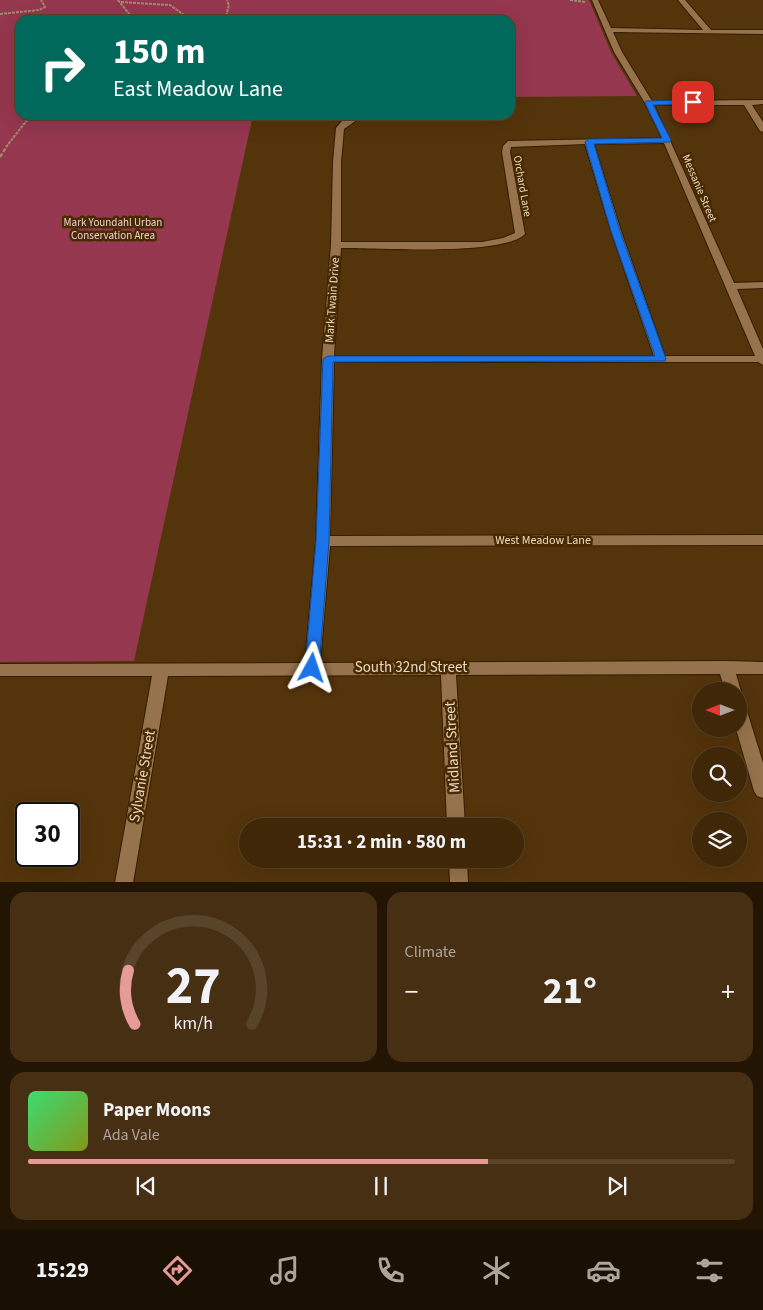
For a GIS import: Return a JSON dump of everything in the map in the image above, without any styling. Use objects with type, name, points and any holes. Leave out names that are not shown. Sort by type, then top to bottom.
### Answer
[{"type":"street","name":"Messanie Street","points":[[595,0],[607,30],[667,140],[762,361]]},
{"type":"street","points":[[681,0],[709,32]]},
{"type":"street","points":[[607,30],[763,32]]},
{"type":"street","points":[[746,101],[763,129]]},
{"type":"street","points":[[648,103],[763,102]]},
{"type":"street","name":"Mark Twain Drive","points":[[312,668],[323,541],[328,359],[336,245],[337,162],[340,128],[345,123],[353,120]]},
{"type":"street","name":"Orchard Lane","points":[[336,245],[482,245],[506,241],[520,234],[506,152],[507,146],[511,143],[667,140]]},
{"type":"street","points":[[589,142],[616,231],[661,359]]},
{"type":"street","points":[[730,286],[763,285]]},
{"type":"street","points":[[328,359],[661,359],[762,361]]},
{"type":"street","name":"West Meadow Lane","points":[[323,541],[763,540]]},
{"type":"street","name":"South 32nd Street","points":[[0,670],[448,667],[763,668]]},
{"type":"street","name":"Midland Street","points":[[448,667],[456,818]]},
{"type":"street","points":[[726,667],[730,682]]},
{"type":"street","name":"Sylvanie Street","points":[[124,882],[161,670]]},
{"type":"street","points":[[747,738],[763,791]]},
{"type":"street","points":[[459,868],[460,882]]},
{"type":"path","points":[[0,14],[39,10],[45,6],[41,0]]},
{"type":"path","points":[[226,15],[229,5],[227,0]]},
{"type":"path","points":[[119,1],[130,15]]},
{"type":"path","points":[[119,1],[161,3],[170,5],[185,15]]},
{"type":"path","points":[[0,157],[13,136],[27,120]]},
{"type":"green space","name":"Mark Youndahl Urban Conservation Area","points":[[0,0],[589,0],[611,52],[637,96],[515,97],[515,15],[15,15],[15,120],[252,120],[134,661],[0,662]]},
{"type":"route","points":[[312,668],[323,541],[328,359],[661,359],[616,231],[589,142],[667,140],[648,103],[693,102]]}]
